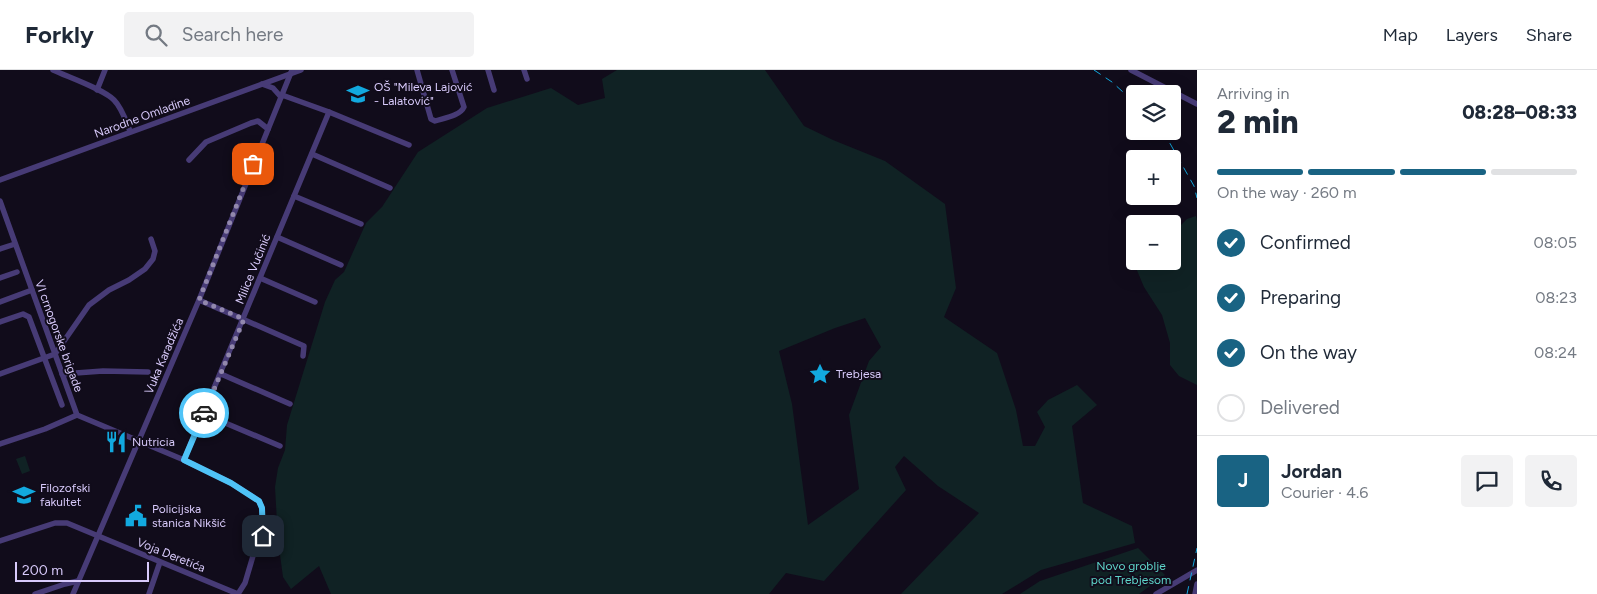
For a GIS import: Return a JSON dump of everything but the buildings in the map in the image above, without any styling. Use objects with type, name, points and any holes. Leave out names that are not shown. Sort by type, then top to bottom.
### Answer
[{"type":"street","points":[[53,70],[113,99],[120,108],[130,131]]},
{"type":"street","points":[[97,90],[105,70]]},
{"type":"street","name":"Narodne Omladine","points":[[0,180],[301,70]]},
{"type":"street","points":[[417,70],[431,119],[435,121],[462,111],[464,107],[452,70]]},
{"type":"street","points":[[488,70],[494,90]]},
{"type":"street","points":[[524,70],[527,79]]},
{"type":"street","points":[[1132,70],[1197,104]]},
{"type":"street","name":"Vuka Karadžića","points":[[73,594],[199,300],[292,72]]},
{"type":"street","points":[[262,84],[273,88],[281,96],[329,112],[409,145]]},
{"type":"street","name":"Milice Vučinić","points":[[184,460],[329,112]]},
{"type":"street","points":[[189,160],[206,142],[251,123],[258,122],[268,129]]},
{"type":"street","points":[[312,154],[390,188]]},
{"type":"street","points":[[294,196],[360,224]]},
{"type":"street","name":"VI crnogorske brigade","points":[[0,201],[77,415]]},
{"type":"street","points":[[277,236],[341,265]]},
{"type":"street","points":[[0,374],[55,354],[89,305],[109,290],[145,269],[153,258],[155,251],[151,239]]},
{"type":"street","points":[[0,250],[15,244]]},
{"type":"street","points":[[0,278],[16,272]]},
{"type":"street","points":[[260,278],[316,302]]},
{"type":"street","points":[[0,302],[32,290]]},
{"type":"street","points":[[199,300],[304,346],[304,356]]},
{"type":"street","points":[[0,322],[23,314],[28,316],[62,405]]},
{"type":"street","points":[[62,374],[102,371],[148,372]]},
{"type":"street","points":[[221,374],[290,404]]},
{"type":"street","points":[[204,414],[280,446]]},
{"type":"street","points":[[0,444],[45,429],[77,415],[184,460],[234,485],[259,501],[261,505],[263,536],[253,556],[245,582],[238,594]]},
{"type":"street","name":"Voja Deretića","points":[[0,541],[48,525],[67,522],[238,594]]},
{"type":"street","points":[[149,594],[160,562]]},
{"type":"street","points":[[1156,594],[1197,570]]},
{"type":"street","points":[[35,594],[78,581]]},
{"type":"street","points":[[1195,594],[1197,584]]},
{"type":"green space","name":"Trebjesa","points":[[617,70],[765,70],[804,126],[885,161],[945,204],[956,288],[944,317],[997,353],[1016,410],[1023,446],[1035,446],[1045,427],[1037,412],[1048,400],[1077,385],[1097,405],[1072,426],[1083,503],[1132,526],[1135,543],[1041,570],[1002,594],[901,594],[979,513],[938,486],[904,456],[895,467],[906,490],[824,581],[786,573],[769,594],[331,594],[319,566],[291,589],[283,577],[278,540],[275,487],[278,468],[285,450],[287,425],[325,302],[335,280],[344,272],[366,223],[382,207],[418,152],[487,108],[551,88],[578,105],[605,98],[602,79]],"holes":[[[865,318],[881,347],[869,361],[849,415],[859,489],[808,525],[792,404],[779,351]]]},
{"type":"green space","points":[[1196,216],[1197,221],[1197,385],[1179,376],[1170,365],[1170,343],[1162,315],[1144,287],[1137,270],[1181,270],[1181,225],[1187,219]]},
{"type":"green space","points":[[25,456],[30,471],[22,474],[16,459]]},
{"type":"green space","name":"Novo groblje pod Trebjesom","points":[[1138,548],[1165,575],[1139,594],[1020,594],[1040,581]]},
{"type":"railway","points":[[1094,70],[1112,82],[1126,95]]},
{"type":"railway","points":[[1168,140],[1194,186],[1197,198]]},
{"type":"railway","points":[[1187,594],[1197,548]]},
{"type":"way so far","points":[[204,413],[244,319],[199,300],[253,164]]},
{"type":"place","name":"OŠ \"Mileva Lajović - Lalatović\"","points":[[358,94]]},
{"type":"place","name":"Trebjesa","points":[[820,374]]},
{"type":"place","name":"Nutricia","points":[[116,442]]},
{"type":"place","name":"Filozofski fakultet","points":[[24,495]]},
{"type":"place","name":"Policijska stanica Nikšić","points":[[136,516]]},
{"type":"route","points":[[204,413],[184,460],[231,483],[259,501],[262,508],[263,536]]}]
